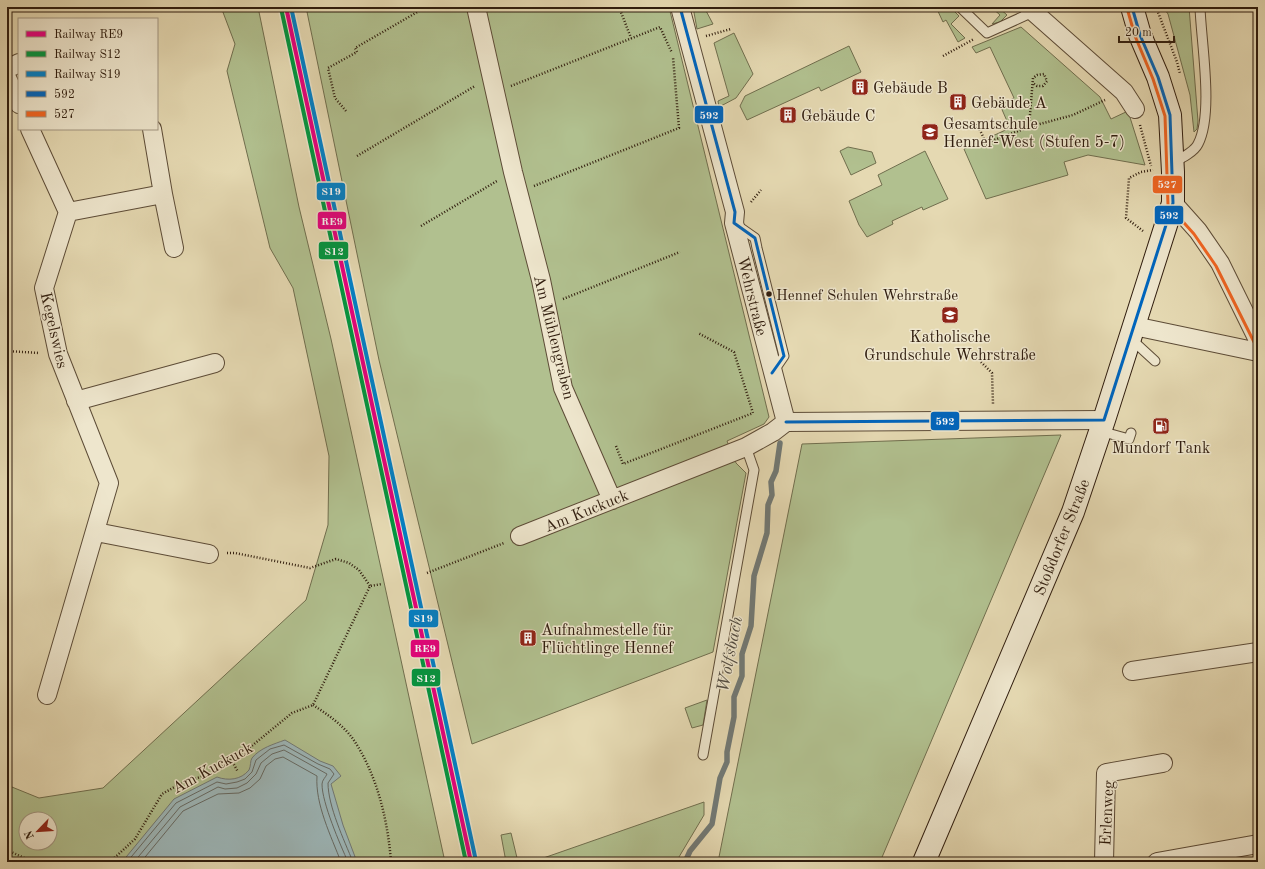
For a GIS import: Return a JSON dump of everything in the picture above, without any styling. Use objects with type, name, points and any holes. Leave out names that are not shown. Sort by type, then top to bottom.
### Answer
[{"type":"main road","name":"Stoßdorfer Straße","points":[[924,862],[1073,512],[1173,203],[1173,163],[1170,115],[1158,77],[1140,35],[1132,7]]},
{"type":"street","name":"Am Mühlengraben","points":[[476,7],[564,388],[612,500]]},
{"type":"street","name":"Wehrstraße","points":[[680,7],[735,212],[734,223],[786,422]]},
{"type":"street","points":[[1031,9],[1124,92],[1135,109]]},
{"type":"street","points":[[7,69],[18,64]]},
{"type":"street","points":[[7,78],[18,102]]},
{"type":"street","points":[[30,130],[68,212],[163,194]]},
{"type":"street","points":[[152,130],[174,248]]},
{"type":"street","points":[[1173,203],[1198,231],[1220,263],[1258,340]]},
{"type":"street","name":"Kegelswies","points":[[47,695],[109,484],[58,354],[44,288],[68,212]]},
{"type":"street","points":[[1132,332],[1258,352]]},
{"type":"street","points":[[76,401],[215,363]]},
{"type":"street","points":[[786,422],[994,420],[1102,426]]},
{"type":"street","name":"Am Kuckuck","points":[[520,536],[746,447],[773,432],[786,422]]},
{"type":"street","points":[[96,532],[209,554]]},
{"type":"street","points":[[1132,671],[1258,652]]},
{"type":"street","name":"Erlenweg","points":[[1104,862],[1106,773],[1163,763]]},
{"type":"street","points":[[1157,862],[1258,844]]},
{"type":"lane","points":[[960,7],[987,33],[1031,9]]},
{"type":"lane","points":[[1173,163],[1189,153],[1198,144],[1205,119],[1205,76],[1200,7]]},
{"type":"lane","points":[[1132,332],[1155,361]]},
{"type":"lane","points":[[1102,426],[1128,439],[1131,433]]},
{"type":"lane","points":[[703,755],[754,470],[746,447]]},
{"type":"path","points":[[346,111],[335,98],[328,68],[357,52],[355,48],[426,7]]},
{"type":"path","points":[[619,7],[631,38]]},
{"type":"path","points":[[357,156],[493,85],[660,27],[673,55],[679,128],[519,192]]},
{"type":"path","points":[[689,41],[731,29]]},
{"type":"path","points":[[943,56],[987,33]]},
{"type":"path","points":[[1029,127],[1033,78],[1037,75],[1044,74],[1047,81],[1043,86],[1038,86],[1033,83]]},
{"type":"path","points":[[977,124],[986,143],[1029,127],[1073,115],[1124,92]]},
{"type":"path","points":[[1135,109],[1153,170],[1141,172],[1129,178],[1126,218],[1143,230],[1162,239]]},
{"type":"path","points":[[421,226],[513,172]]},
{"type":"path","points":[[546,305],[680,252]]},
{"type":"path","points":[[616,446],[623,464],[753,413],[734,352],[698,333]]},
{"type":"path","points":[[7,351],[58,354]]},
{"type":"path","points":[[981,362],[992,373],[994,420]]},
{"type":"path","points":[[427,573],[520,536]]},
{"type":"path","points":[[209,554],[235,553],[310,568],[336,559],[349,563],[358,570],[370,586]]},
{"type":"path","points":[[370,586],[382,584]]},
{"type":"path","points":[[370,586],[313,705],[333,718],[352,739],[372,776],[389,835],[391,862]]},
{"type":"path","name":"Am Kuckuck","points":[[112,862],[135,839],[162,794],[178,784],[203,776],[248,749],[292,713],[313,705]]},
{"type":"path","points":[[231,759],[238,772]]},
{"type":"path","points":[[7,850],[33,862]]},
{"type":"green space","points":[[221,7],[258,7],[299,207],[331,339],[445,862],[7,862],[7,785],[39,798],[103,788],[306,600],[328,525],[329,456],[293,288],[270,248],[227,71],[235,44]]},
{"type":"green space","points":[[306,7],[669,7],[769,417],[764,424],[727,441],[736,463],[746,473],[713,652],[472,744],[379,360]]},
{"type":"green space","points":[[693,7],[704,7],[713,24],[697,29]]},
{"type":"green space","points":[[936,7],[950,7],[959,16],[951,24],[965,38],[958,42],[946,20],[943,22]]},
{"type":"green space","points":[[991,7],[998,7],[1007,15],[1000,22],[992,24],[1000,15]]},
{"type":"green space","points":[[1163,7],[1189,7],[1198,121],[1197,129],[1194,132],[1190,95],[1168,14]]},
{"type":"green space","points":[[1021,27],[1100,97],[1111,119],[1128,111],[1145,165],[1088,155],[1064,162],[1068,175],[986,199],[964,149],[1010,128],[1000,105],[1014,98],[990,47],[976,53],[972,47]]},
{"type":"green space","points":[[734,33],[753,74],[736,98],[719,107],[718,101],[729,96],[714,43]]},
{"type":"green space","points":[[849,46],[861,72],[821,91],[819,87],[747,120],[740,106],[745,96]]},
{"type":"green space","points":[[848,147],[872,152],[876,163],[851,175],[840,151]]},
{"type":"green space","points":[[925,151],[948,199],[923,210],[922,207],[892,221],[893,224],[867,237],[859,225],[849,201],[882,185],[878,175]]},
{"type":"green space","points":[[1061,435],[880,862],[718,862],[802,444]]},
{"type":"green space","points":[[707,700],[703,725],[692,728],[685,708]]},
{"type":"green space","points":[[704,802],[704,815],[676,862],[532,862]]},
{"type":"green space","points":[[511,833],[518,862],[506,862],[501,835]]},
{"type":"water","points":[[285,740],[320,761],[333,766],[341,776],[331,784],[343,825],[357,862],[122,862],[174,799],[217,777],[234,779],[242,776],[249,770],[251,759],[255,755],[267,747]]},
{"type":"waterway","name":"Wolfsbach","points":[[685,862],[690,851],[712,824],[720,778],[727,762],[727,752],[734,717],[734,697],[742,676],[742,654],[751,626],[754,576],[767,533],[768,505],[772,495],[771,482],[776,471],[780,443]]},
{"type":"rail line","name":"RE9","points":[[286,7],[471,862]]},
{"type":"rail line","name":"S19","points":[[291,7],[476,861]]},
{"type":"rail line","name":"S12","points":[[281,8],[466,862]]},
{"type":"transit line","name":"592","points":[[680,7],[735,212],[734,223]]},
{"type":"transit line","name":"592","points":[[1104,420],[1173,203],[1170,115],[1158,77],[1140,35],[1132,7]]},
{"type":"transit line","name":"527","points":[[1127,8],[1135,36],[1153,79],[1165,116],[1168,205],[1194,234],[1216,266],[1254,342]]},
{"type":"transit line","name":"592","points":[[734,223],[755,238],[784,356],[772,373]]},
{"type":"transit line","name":"592","points":[[786,422],[1104,420]]},
{"type":"place","name":"Gebäude B","points":[[860,87]]},
{"type":"place","name":"Gebäude A","points":[[958,102]]},
{"type":"place","name":"Gebäude C","points":[[788,115]]},
{"type":"place","name":"Gesamtschule Hennef-West (Stufen 5-7)","points":[[930,132]]},
{"type":"place","name":"Hennef Schulen Wehrstraße","points":[[769,294]]},
{"type":"place","name":"Katholische Grundschule Wehrstraße","points":[[950,315]]},
{"type":"place","name":"Mundorf Tank","points":[[1161,426]]},
{"type":"place","name":"Aufnahmestelle für Flüchtlinge Hennef","points":[[528,638]]}]
